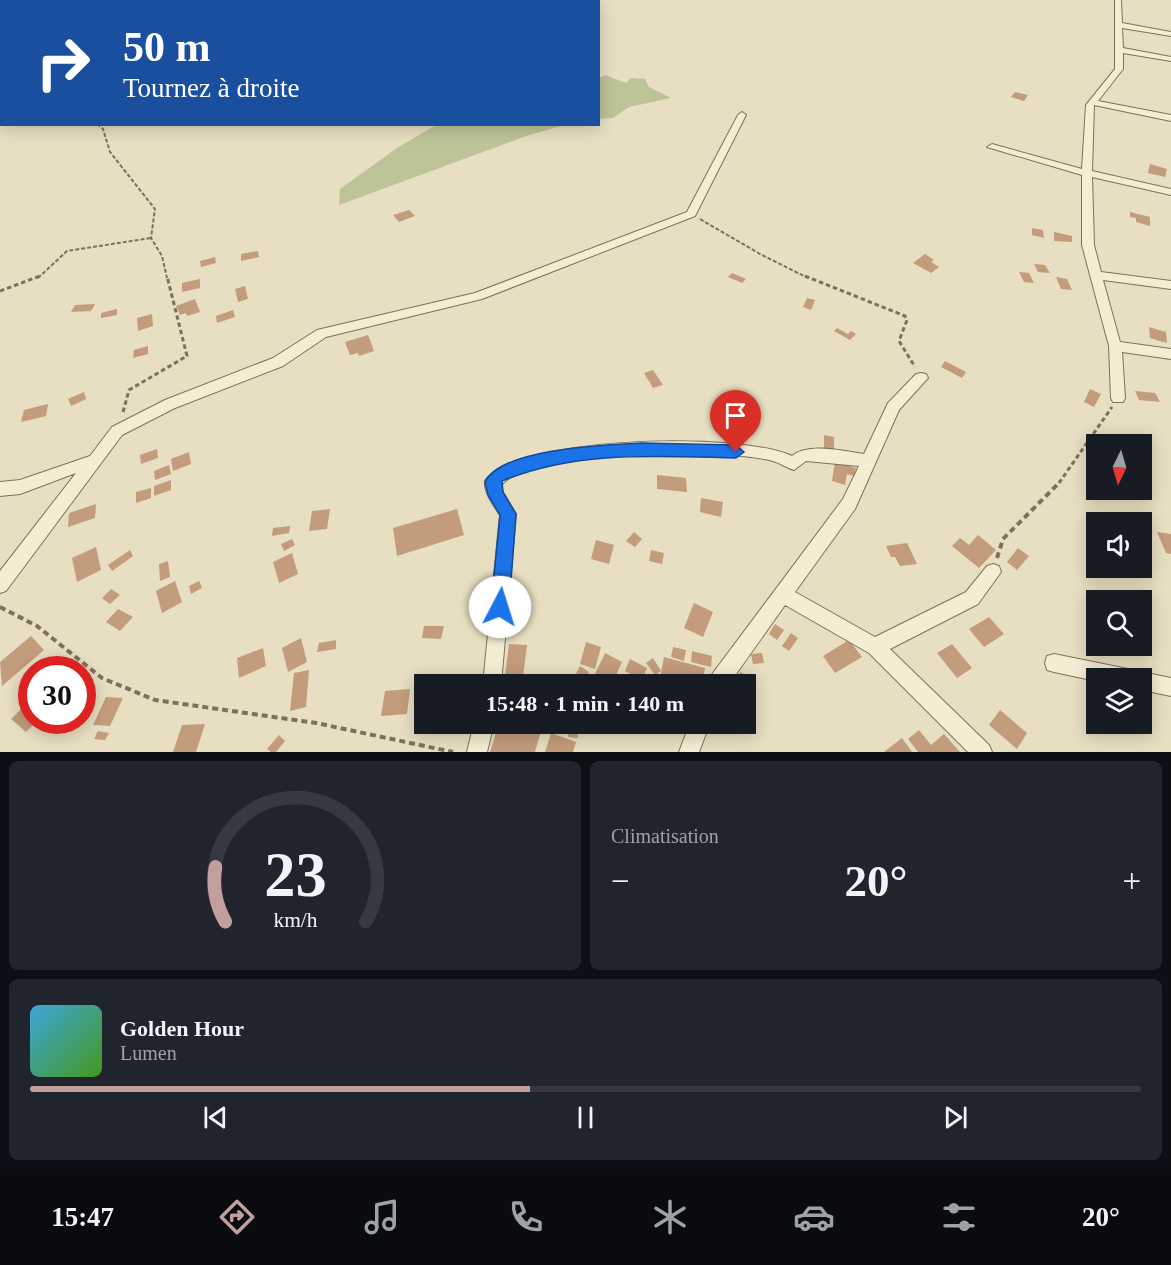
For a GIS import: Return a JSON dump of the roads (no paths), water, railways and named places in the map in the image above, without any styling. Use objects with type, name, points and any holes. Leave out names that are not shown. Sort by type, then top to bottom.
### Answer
[{"type":"street","points":[[1118,0],[1119,69],[1090,105],[1087,173],[1088,245],[1115,346],[1118,398]]},
{"type":"street","points":[[1118,25],[1171,34]]},
{"type":"street","points":[[1118,50],[1171,59]]},
{"type":"street","points":[[1092,102],[1171,118]]},
{"type":"street","points":[[0,585],[117,431],[170,404],[278,362],[322,333],[478,296],[691,214],[742,116]]},
{"type":"street","points":[[992,147],[1087,173],[1171,192]]},
{"type":"street","points":[[1096,275],[1171,285]]},
{"type":"street","points":[[1115,346],[1171,354]]},
{"type":"street","points":[[725,674],[849,504],[893,407],[921,378]]},
{"type":"street","points":[[493,674],[508,514],[496,495],[493,482],[497,476],[532,462],[579,453],[641,449],[755,453],[775,456],[794,464],[803,455],[837,456],[869,461]]},
{"type":"street","points":[[0,489],[20,487],[95,460]]},
{"type":"street","points":[[875,647],[972,598],[993,572]]},
{"type":"street","points":[[784,595],[875,647],[982,752]]},
{"type":"street","points":[[1054,663],[1086,669]]},
{"type":"street","points":[[1152,683],[1171,687]]},
{"type":"street","points":[[477,752],[481,734]]},
{"type":"street","points":[[689,752],[696,734]]}]
